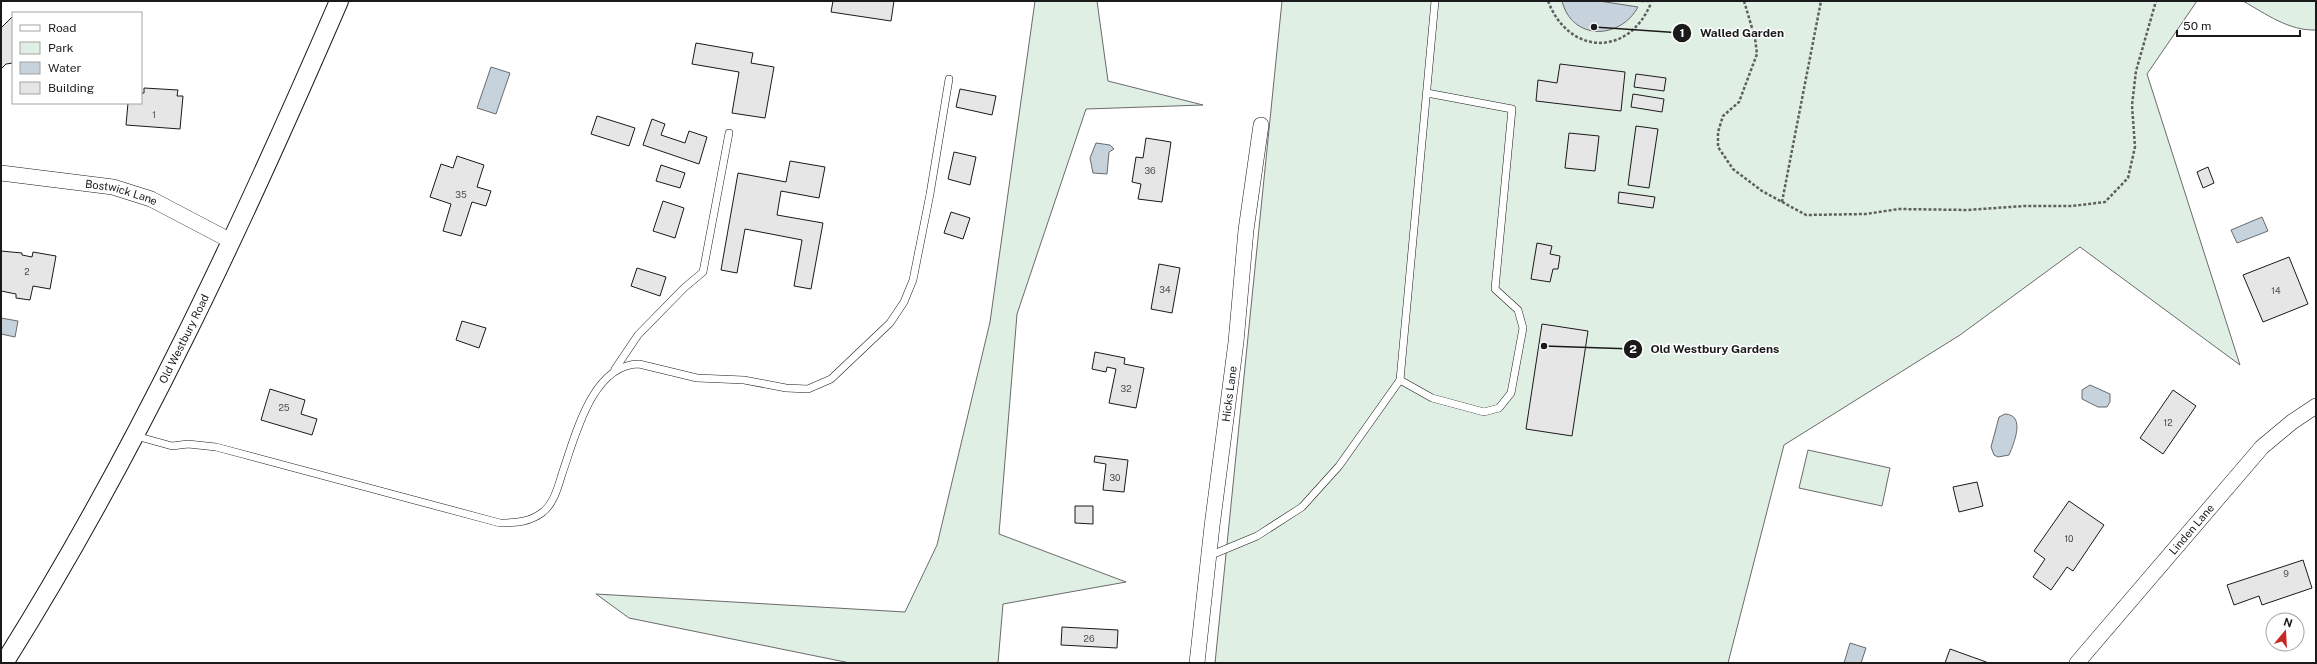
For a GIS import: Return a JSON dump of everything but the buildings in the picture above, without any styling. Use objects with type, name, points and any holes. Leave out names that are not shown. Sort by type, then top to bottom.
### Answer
[{"type":"street","name":"Old Westbury Road","points":[[4,663],[68,555],[161,387],[231,241],[339,1]]},
{"type":"street","name":"Hicks Lane","points":[[1197,663],[1236,342],[1246,230],[1261,124]]},
{"type":"street","name":"Bostwick Lane","points":[[1,173],[113,187],[150,199],[231,241]]},
{"type":"street","name":"Linden Lane","points":[[2077,663],[2262,447],[2292,422],[2316,406]]},
{"type":"lane","points":[[1209,556],[1257,536],[1302,507],[1339,466],[1400,380],[1435,1]]},
{"type":"lane","points":[[134,435],[172,446],[188,444],[216,447],[500,522],[516,523],[531,520],[544,511],[554,498],[584,413],[607,376],[615,370],[630,364],[639,364],[697,378],[744,380],[786,388],[808,389],[831,379],[890,323],[904,302],[913,280],[930,194],[949,78]]},
{"type":"lane","points":[[1400,380],[1432,398],[1484,412],[1499,408],[1511,393],[1523,328],[1518,310],[1495,290],[1512,110],[1427,93]]},
{"type":"lane","points":[[615,370],[638,335],[684,288],[704,272],[729,133]]},
{"type":"path","points":[[1548,1],[1554,16],[1571,34],[1581,39],[1603,43],[1619,39],[1633,31],[1645,17],[1651,2],[1641,1]]},
{"type":"path","points":[[1744,1],[1755,38],[1757,54],[1739,102],[1723,116],[1718,132],[1718,147],[1733,169],[1762,191],[1806,215],[1866,214],[1900,208],[1967,210],[2024,206],[2072,206],[2105,202],[2128,178],[2135,147],[2132,105],[2136,71],[2156,1]]},
{"type":"path","points":[[1782,202],[1821,1]]},
{"type":"green space","points":[[1035,1],[1097,1],[1108,81],[1203,105],[1086,109],[1017,314],[999,534],[1126,582],[1003,604],[998,663],[850,663],[629,618],[596,594],[905,612],[937,545],[990,322]]},
{"type":"green space","points":[[1282,1],[2197,1],[2147,74],[2240,365],[2080,247],[1960,335],[1784,445],[1728,663],[1215,663]]},
{"type":"green space","points":[[2243,1],[2316,1],[2316,30],[2306,30],[2287,25]]},
{"type":"green space","points":[[1808,450],[1890,468],[1882,506],[1799,488]]},
{"type":"water","points":[[1562,1],[1599,1],[1638,7],[1630,18],[1620,26],[1609,30],[1597,31],[1586,29],[1576,23],[1567,14]]},
{"type":"water","points":[[491,67],[510,73],[496,114],[477,108]]},
{"type":"water","points":[[1096,143],[1110,145],[1114,149],[1109,152],[1107,174],[1093,173],[1090,158]]},
{"type":"water","points":[[2262,217],[2268,231],[2237,243],[2231,230]]},
{"type":"water","points":[[1,318],[18,321],[15,337],[1,334]]},
{"type":"water","points":[[2090,385],[2110,394],[2110,402],[2107,407],[2098,407],[2082,399],[2082,390]]},
{"type":"water","points":[[2005,414],[2015,419],[2017,430],[2009,455],[1998,457],[1994,455],[1991,447],[1999,417]]},
{"type":"water","points":[[1850,643],[1866,648],[1861,663],[1844,663]]},
{"type":"place","name":"Walled Garden","points":[[1594,27]]},
{"type":"place","name":"Old Westbury Gardens","points":[[1544,346]]}]
